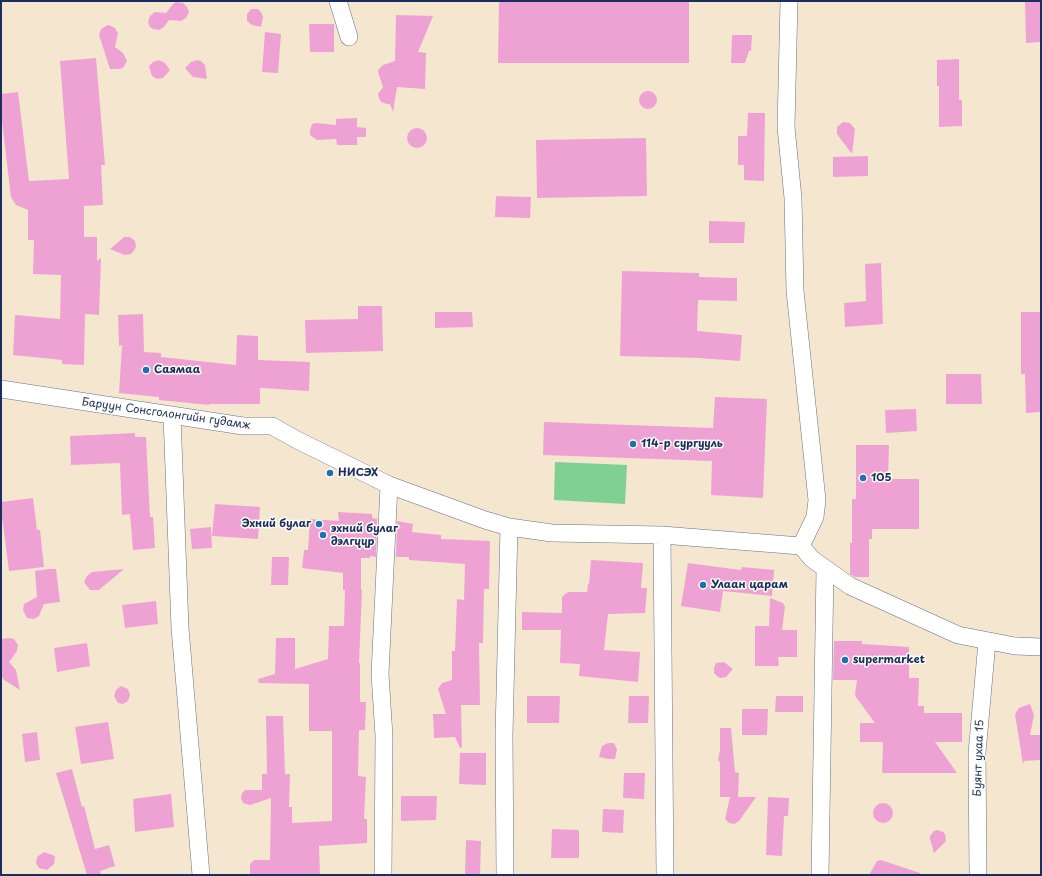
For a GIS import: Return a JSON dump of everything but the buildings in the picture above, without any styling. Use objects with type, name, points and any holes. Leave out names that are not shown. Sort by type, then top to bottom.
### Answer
[{"type":"street","points":[[338,1],[349,37]]},
{"type":"street","points":[[789,1],[786,127],[793,198],[795,291],[817,500],[815,517],[801,546],[812,559],[825,570],[850,586],[880,601],[958,634],[988,642],[1015,646],[1041,647]]},
{"type":"street","name":"Баруун Сонсголонгийн гудамж","points":[[1,390],[243,426],[272,426],[299,442],[389,485],[485,520],[509,527],[552,533],[662,535],[801,546]]},
{"type":"street","points":[[172,416],[180,628],[201,875]]},
{"type":"street","points":[[383,875],[384,736],[380,674],[389,485]]},
{"type":"street","points":[[505,875],[504,734],[509,527]]},
{"type":"street","points":[[662,535],[665,875]]},
{"type":"street","points":[[820,875],[825,570]]},
{"type":"street","name":"Буянт ухаа 15","points":[[978,875],[977,753],[988,642]]},
{"type":"green space","points":[[555,462],[627,465],[625,504],[554,500]]},
{"type":"place","name":"Саямаа","points":[[146,370]]},
{"type":"place","name":"114-р сургууль","points":[[633,444]]},
{"type":"place","name":"НИСЭХ","points":[[330,473]]},
{"type":"place","name":"105","points":[[863,478]]},
{"type":"place","name":"Эхний булаг","points":[[319,524]]},
{"type":"place","name":"эхний булаг дэлгүүр","points":[[323,535]]},
{"type":"place","name":"Улаан царам","points":[[703,585]]},
{"type":"place","name":"supermarket","points":[[845,660]]}]
